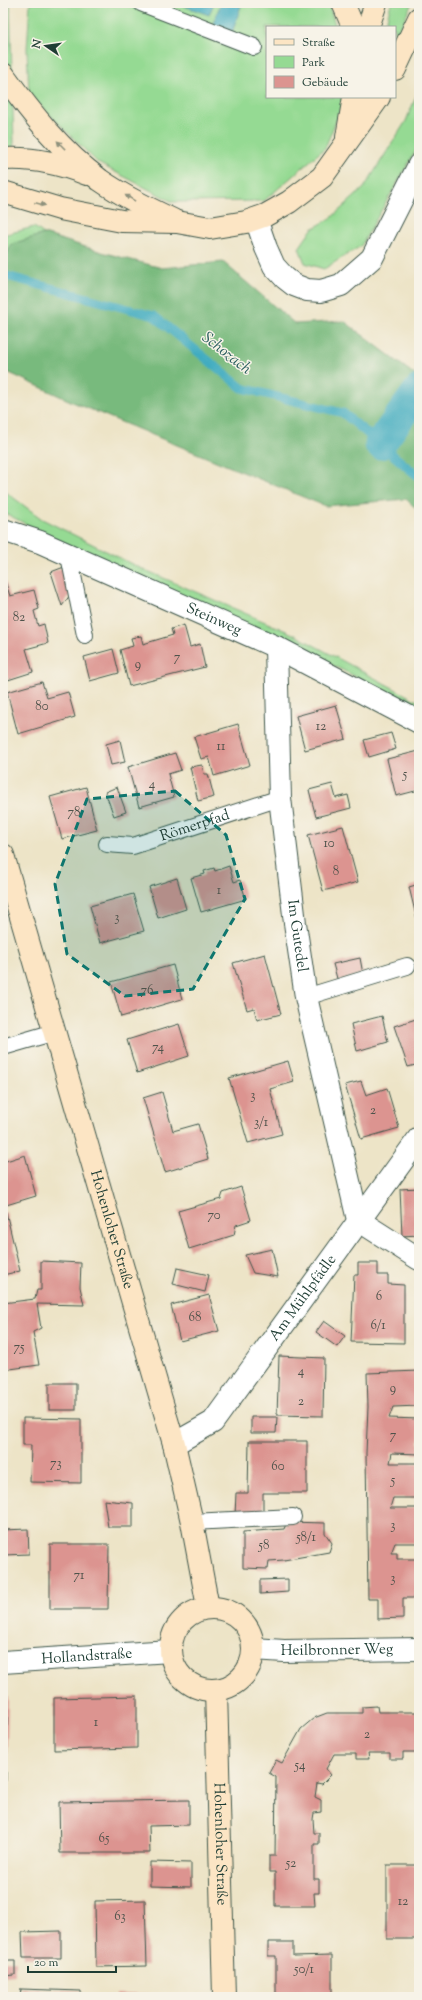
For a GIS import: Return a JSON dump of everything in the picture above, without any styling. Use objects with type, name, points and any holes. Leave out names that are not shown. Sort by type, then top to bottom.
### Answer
[{"type":"street","points":[[343,3],[353,26]]},
{"type":"street","points":[[368,26],[376,3]]},
{"type":"street","points":[[396,67],[419,18]]},
{"type":"street","points":[[3,74],[20,98],[54,138],[72,156],[101,180],[134,200],[177,222]]},
{"type":"street","points":[[347,141],[354,98]]},
{"type":"street","points":[[3,192],[34,202],[91,216],[122,221],[177,222],[210,228],[228,226],[256,219],[290,202],[322,176],[378,98]]},
{"type":"street","points":[[3,159],[28,158],[43,160],[70,167],[101,180]]},
{"type":"street","points":[[256,219],[274,266],[284,278],[294,285],[307,290],[321,291],[341,285],[372,258],[419,165]]},
{"type":"street","name":"Steinweg","points":[[3,530],[40,542],[276,647],[419,722]]},
{"type":"street","name":"Im Gutedel","points":[[276,647],[280,798],[306,997],[358,1220]]},
{"type":"street","name":"Hohenloher Straße","points":[[3,855],[174,1444],[192,1522],[208,1607]]},
{"type":"street","name":"Am Mühlpfädle","points":[[174,1444],[213,1422],[358,1220],[419,1138]]},
{"type":"street","points":[[358,1220],[419,1259]]},
{"type":"street","points":[[208,1607],[226,1609],[241,1618],[251,1632],[254,1649],[249,1669],[236,1684],[216,1690],[200,1689],[185,1680],[175,1667],[170,1651],[175,1630],[188,1614],[208,1607]]},
{"type":"street","name":"Heilbronner Weg","points":[[254,1649],[292,1651],[419,1649]]},
{"type":"street","name":"Hollandstraße","points":[[3,1662],[170,1651]]},
{"type":"street","name":"Hohenloher Straße","points":[[216,1690],[224,1997]]},
{"type":"lane","points":[[141,3],[254,47]]},
{"type":"lane","points":[[69,556],[85,634]]},
{"type":"lane","name":"Römerpfad","points":[[108,844],[133,846],[280,798]]},
{"type":"lane","points":[[306,997],[407,966]]},
{"type":"lane","points":[[3,1047],[55,1032]]},
{"type":"lane","points":[[192,1522],[293,1517]]},
{"type":"highlighted area","points":[[175,791],[226,835],[245,899],[193,989],[125,996],[67,954],[55,884],[87,799]]},
{"type":"green space","points":[[3,3],[10,3],[14,143],[3,190]]},
{"type":"green space","points":[[30,3],[328,3],[336,26],[266,26],[266,98],[344,98],[343,104],[325,148],[264,201],[173,202],[98,163],[29,94],[27,49]]},
{"type":"green space","points":[[391,3],[412,3],[396,38],[396,26],[385,26]]},
{"type":"green space","points":[[419,89],[419,145],[361,246],[324,269],[305,263],[299,248],[312,229],[331,218],[364,188],[406,121]]},
{"type":"green space","points":[[34,227],[44,234],[12,244],[3,261],[3,235]]},
{"type":"green space","points":[[44,234],[105,253],[162,268],[223,262],[295,324],[344,321],[419,378],[419,511],[406,499],[325,506],[75,403],[3,370],[3,261],[12,244]]},
{"type":"green space","points":[[3,490],[42,519],[138,567],[293,634],[419,702],[419,710],[316,658],[106,563],[3,512]]},
{"type":"water","points":[[176,3],[214,3],[209,15]]},
{"type":"water","points":[[221,3],[242,3],[232,33],[212,26]]},
{"type":"building","points":[[64,567],[73,591],[62,606],[51,572]]},
{"type":"building","points":[[3,575],[10,596],[34,590],[39,609],[34,611],[38,626],[44,624],[48,643],[26,649],[33,672],[8,680],[3,662]]},
{"type":"building","points":[[184,625],[190,647],[200,644],[205,667],[129,686],[120,650],[133,646],[131,638],[141,636],[143,644],[173,635],[171,629]]},
{"type":"building","points":[[113,649],[119,673],[90,681],[84,657]]},
{"type":"building","points":[[42,682],[47,698],[68,692],[75,717],[18,734],[7,692]]},
{"type":"building","points":[[336,705],[346,739],[305,750],[296,716]]},
{"type":"building","points":[[238,724],[250,765],[214,776],[209,757],[201,759],[194,737]]},
{"type":"building","points":[[391,733],[396,749],[369,757],[364,740]]},
{"type":"building","points":[[120,740],[125,762],[111,765],[106,744]]},
{"type":"building","points":[[419,751],[419,790],[396,796],[387,759]]},
{"type":"building","points":[[175,753],[181,770],[168,774],[174,797],[139,807],[128,767]]},
{"type":"building","points":[[202,765],[204,774],[208,774],[214,797],[198,801],[190,767]]},
{"type":"building","points":[[332,784],[336,798],[348,795],[351,808],[316,817],[309,790]]},
{"type":"building","points":[[86,787],[97,830],[62,839],[50,797]]},
{"type":"building","points":[[117,787],[126,812],[114,816],[105,792]]},
{"type":"building","points":[[343,826],[358,882],[323,891],[308,835]]},
{"type":"building","points":[[229,866],[234,882],[240,880],[246,899],[201,912],[191,878],[205,874],[204,871],[214,868],[215,871]]},
{"type":"building","points":[[177,878],[186,909],[158,918],[149,887]]},
{"type":"building","points":[[419,884],[419,924],[418,924],[409,887]]},
{"type":"building","points":[[133,894],[144,931],[100,943],[90,906]]},
{"type":"building","points":[[265,954],[281,1014],[257,1020],[254,1008],[247,1010],[233,963]]},
{"type":"building","points":[[360,958],[363,974],[338,982],[333,964]]},
{"type":"building","points":[[173,965],[182,999],[121,1017],[111,982]]},
{"type":"building","points":[[382,1016],[388,1042],[357,1051],[351,1024]]},
{"type":"building","points":[[419,1018],[419,1064],[408,1067],[394,1026]]},
{"type":"building","points":[[179,1024],[189,1056],[137,1073],[127,1040]]},
{"type":"building","points":[[288,1061],[294,1082],[270,1089],[282,1134],[248,1143],[229,1078]]},
{"type":"building","points":[[361,1081],[366,1095],[387,1088],[399,1128],[361,1139],[345,1085]]},
{"type":"building","points":[[162,1092],[173,1131],[198,1124],[208,1159],[165,1172],[143,1098]]},
{"type":"building","points":[[25,1155],[36,1196],[3,1206],[3,1162]]},
{"type":"building","points":[[241,1187],[251,1220],[236,1225],[234,1235],[189,1249],[178,1211],[221,1199],[223,1193]]},
{"type":"building","points":[[419,1188],[419,1235],[402,1236],[400,1189]]},
{"type":"building","points":[[6,1212],[20,1271],[3,1275],[3,1213]]},
{"type":"building","points":[[272,1249],[278,1277],[253,1273],[245,1255]]},
{"type":"building","points":[[41,1261],[81,1263],[80,1287],[84,1305],[37,1304],[41,1328],[33,1332],[39,1365],[3,1370],[3,1303],[35,1299],[37,1290],[41,1290]]},
{"type":"building","points":[[358,1263],[378,1263],[378,1275],[388,1275],[388,1284],[404,1285],[404,1343],[351,1342],[354,1275],[358,1275]]},
{"type":"building","points":[[177,1268],[209,1275],[205,1292],[173,1284]]},
{"type":"building","points":[[209,1295],[219,1331],[180,1341],[171,1305]]},
{"type":"building","points":[[324,1321],[345,1336],[337,1347],[316,1332]]},
{"type":"building","points":[[279,1356],[324,1358],[323,1416],[277,1415]]},
{"type":"building","points":[[419,1371],[419,1406],[393,1407],[389,1418],[419,1419],[419,1454],[392,1453],[390,1463],[419,1463],[419,1498],[393,1498],[390,1508],[419,1508],[419,1543],[395,1543],[391,1553],[397,1553],[397,1559],[419,1559],[419,1598],[403,1598],[403,1618],[378,1619],[378,1599],[368,1599],[366,1453],[368,1407],[367,1373]]},
{"type":"building","points":[[49,1383],[76,1383],[76,1410],[49,1410]]},
{"type":"building","points":[[251,1417],[277,1417],[276,1433],[251,1433]]},
{"type":"building","points":[[23,1418],[81,1419],[81,1483],[30,1482],[31,1445],[23,1445]]},
{"type":"building","points":[[249,1441],[307,1441],[307,1493],[263,1493],[263,1515],[235,1516],[236,1493],[248,1493]]},
{"type":"building","points":[[104,1500],[133,1503],[133,1527],[108,1527]]},
{"type":"building","points":[[287,1522],[325,1523],[325,1533],[332,1543],[329,1552],[284,1560],[269,1561],[268,1569],[243,1568],[243,1532],[284,1529]]},
{"type":"building","points":[[28,1529],[29,1554],[4,1555],[3,1530]]},
{"type":"building","points":[[50,1544],[109,1544],[108,1609],[50,1609]]},
{"type":"building","points":[[288,1579],[288,1592],[260,1594],[260,1580]]},
{"type":"building","points":[[137,1696],[137,1748],[54,1750],[54,1698]]},
{"type":"building","points":[[3,1697],[8,1697],[6,1781],[3,1781]]},
{"type":"building","points":[[377,1706],[378,1712],[419,1712],[419,1752],[403,1752],[403,1759],[390,1759],[390,1753],[368,1753],[369,1759],[356,1759],[356,1754],[334,1754],[326,1769],[331,1775],[322,1784],[317,1783],[315,1797],[321,1800],[321,1812],[314,1813],[313,1819],[314,1833],[319,1833],[319,1844],[314,1844],[314,1879],[319,1879],[319,1893],[314,1893],[315,1906],[275,1906],[275,1872],[269,1872],[269,1856],[275,1856],[276,1777],[269,1773],[276,1760],[282,1763],[301,1729],[314,1718],[327,1713],[362,1713],[362,1707]]},
{"type":"building","points":[[189,1800],[189,1825],[149,1826],[150,1853],[60,1853],[59,1802]]},
{"type":"building","points":[[150,1862],[191,1863],[191,1887],[150,1886]]},
{"type":"building","points":[[387,1865],[419,1865],[419,1939],[387,1939]]},
{"type":"building","points":[[145,1900],[147,1966],[96,1967],[95,1901]]},
{"type":"building","points":[[61,1931],[61,1958],[23,1958],[22,1932]]},
{"type":"building","points":[[268,1942],[293,1942],[293,1956],[332,1955],[332,1997],[276,1997],[276,1956],[268,1956]]},
{"type":"building","points":[[3,1961],[15,1961],[15,1975],[3,1976]]},
{"type":"building","points":[[21,1989],[81,1991],[81,1997],[20,1997]]},
{"type":"building","points":[[116,1994],[159,1995],[159,1997],[116,1997]]},
{"type":"waterway","name":"Schozach","points":[[3,275],[154,316],[242,388],[343,413],[419,477]]},
{"type":"waterway","points":[[380,444],[419,390]]}]
